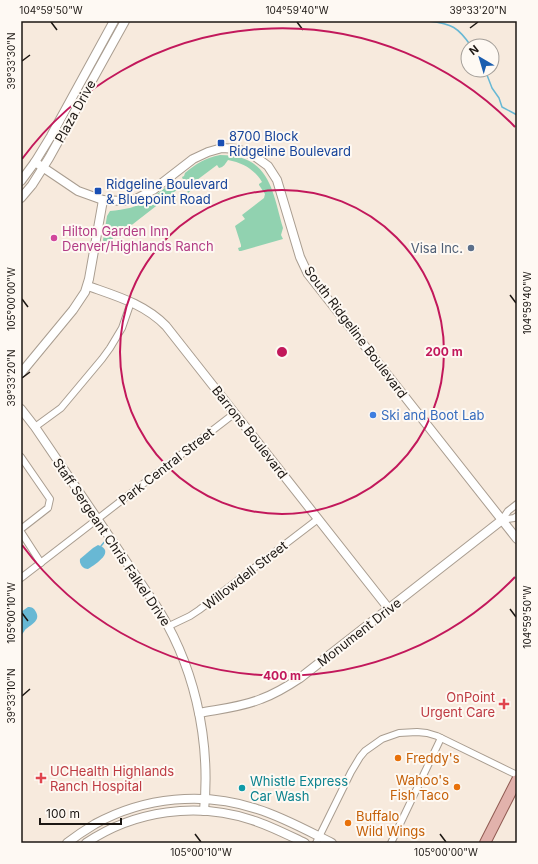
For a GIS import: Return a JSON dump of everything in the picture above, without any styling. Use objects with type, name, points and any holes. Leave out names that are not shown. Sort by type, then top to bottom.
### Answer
[{"type":"main road","points":[[485,843],[517,780]]},
{"type":"street","name":"Plaza Drive","points":[[21,181],[51,136],[114,21]]},
{"type":"street","name":"Plaza Drive","points":[[21,198],[43,168],[120,25],[125,21]]},
{"type":"street","name":"South Ridgeline Boulevard","points":[[35,162],[78,191],[103,200],[122,201],[136,198],[153,190],[194,159],[208,152],[222,148],[238,149],[253,155],[268,166],[277,180],[300,257],[308,274],[517,539]]},
{"type":"street","points":[[21,373],[73,310],[82,298],[88,286],[103,200]]},
{"type":"street","name":"Barrons Boulevard","points":[[88,286],[131,302],[148,311],[166,326],[389,609]]},
{"type":"street","points":[[35,427],[65,404],[102,359],[122,328],[131,302]]},
{"type":"street","name":"Staff Sergeant Chris Falkel Drive","points":[[21,409],[35,427],[153,601],[169,626],[180,649],[200,713],[204,753],[204,810]]},
{"type":"street","name":"Park Central Street","points":[[21,578],[235,413]]},
{"type":"street","points":[[21,457],[50,499],[48,508],[21,529]]},
{"type":"street","name":"Monument Drive","points":[[200,713],[256,701],[279,691],[300,678],[502,520],[508,511],[517,504]]},
{"type":"street","name":"Monument Drive","points":[[502,520],[517,516]]},
{"type":"street","name":"Willowdell Street","points":[[169,626],[190,616],[204,607],[318,519]]},
{"type":"street","points":[[21,532],[41,563]]},
{"type":"street","points":[[318,840],[360,757],[371,746],[382,739],[399,733],[427,733],[441,738],[517,775]]},
{"type":"street","points":[[391,843],[441,738]]},
{"type":"street","points":[[67,843],[94,824],[128,810],[151,803],[185,799],[205,799],[235,803],[256,808],[282,819],[318,840],[332,843]]},
{"type":"street","points":[[86,843],[116,826],[144,817],[186,810],[204,810],[254,820],[305,843]]},
{"type":"green space","points":[[220,155],[237,157],[249,161],[259,168],[266,177],[276,201],[283,228],[281,235],[283,239],[239,251],[238,248],[241,247],[241,245],[235,226],[245,219],[242,215],[264,198],[265,194],[259,185],[262,182],[259,177],[252,170],[239,163],[228,160],[221,168],[217,165],[193,183],[195,187],[188,193],[182,177],[185,173],[201,161]]},
{"type":"green space","points":[[171,184],[177,186],[178,189],[115,238],[112,234],[113,239],[105,244],[103,240],[107,216],[110,211],[126,209],[141,204]]},
{"type":"water","points":[[98,545],[103,548],[105,554],[88,569],[84,568],[80,559]]},
{"type":"water","points":[[28,607],[32,608],[36,612],[37,618],[21,636],[21,612]]},
{"type":"waterway","points":[[429,21],[449,25],[462,34],[465,38]]},
{"type":"waterway","points":[[488,78],[502,107],[517,115]]},
{"type":"waterway","points":[[101,546],[106,540]]},
{"type":"place","name":"8700 Block Ridgeline Boulevard","points":[[221,143]]},
{"type":"place","name":"Ridgeline Boulevard & Bluepoint Road","points":[[98,191]]},
{"type":"place","name":"Hilton Garden Inn Denver/Highlands Ranch","points":[[54,238]]},
{"type":"place","name":"Visa Inc.","points":[[471,248]]},
{"type":"place","name":"Ski and Boot Lab","points":[[373,415]]},
{"type":"place","name":"OnPoint Urgent Care","points":[[504,704]]},
{"type":"place","name":"Freddy's","points":[[398,758]]},
{"type":"place","name":"UCHealth Highlands Ranch Hospital","points":[[41,778]]},
{"type":"place","name":"Wahoo's Fish Taco","points":[[457,787]]},
{"type":"place","name":"Whistle Express Car Wash","points":[[242,788]]},
{"type":"place","name":"Buffalo Wild Wings","points":[[348,823]]}]
